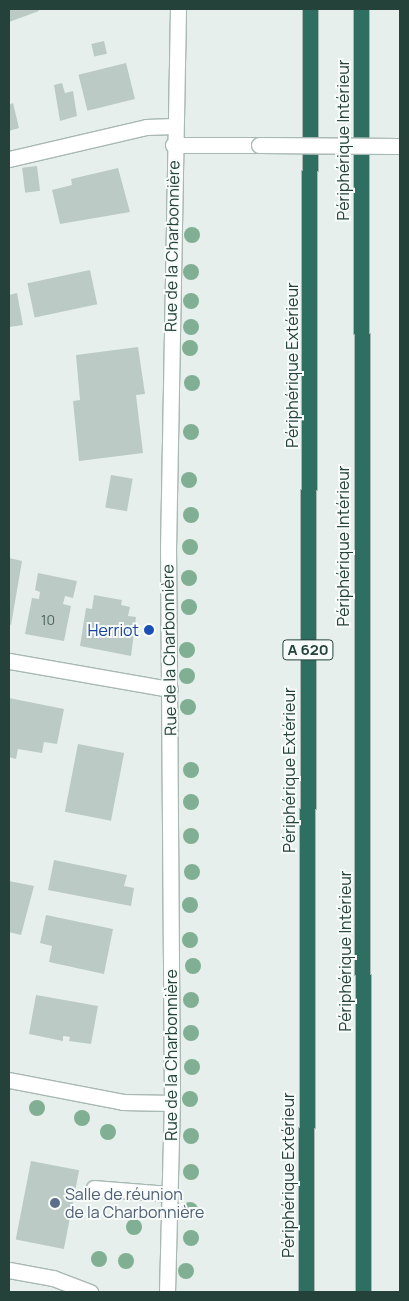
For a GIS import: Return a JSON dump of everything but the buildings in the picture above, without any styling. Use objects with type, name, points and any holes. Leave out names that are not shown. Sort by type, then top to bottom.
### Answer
[{"type":"highway","name":"Périphérique Extérieur","points":[[306,1292],[310,9]]},
{"type":"highway","name":"Périphérique Intérieur","points":[[361,9],[362,1292]]},
{"type":"street","name":"Rue de la Charbonnière","points":[[167,1292],[172,1103],[170,689],[173,145],[178,9]]},
{"type":"street","points":[[9,159],[146,127],[174,126]]},
{"type":"street","points":[[173,145],[399,146]]},
{"type":"street","points":[[9,660],[170,689]]},
{"type":"street","points":[[9,1080],[123,1102],[172,1103]]},
{"type":"street","points":[[94,1188],[171,1194]]},
{"type":"street","points":[[9,1270],[52,1278],[90,1292]]},
{"type":"place","name":"Herriot","points":[[149,630]]},
{"type":"place","name":"Salle de réunion de la Charbonnière","points":[[55,1203]]}]
